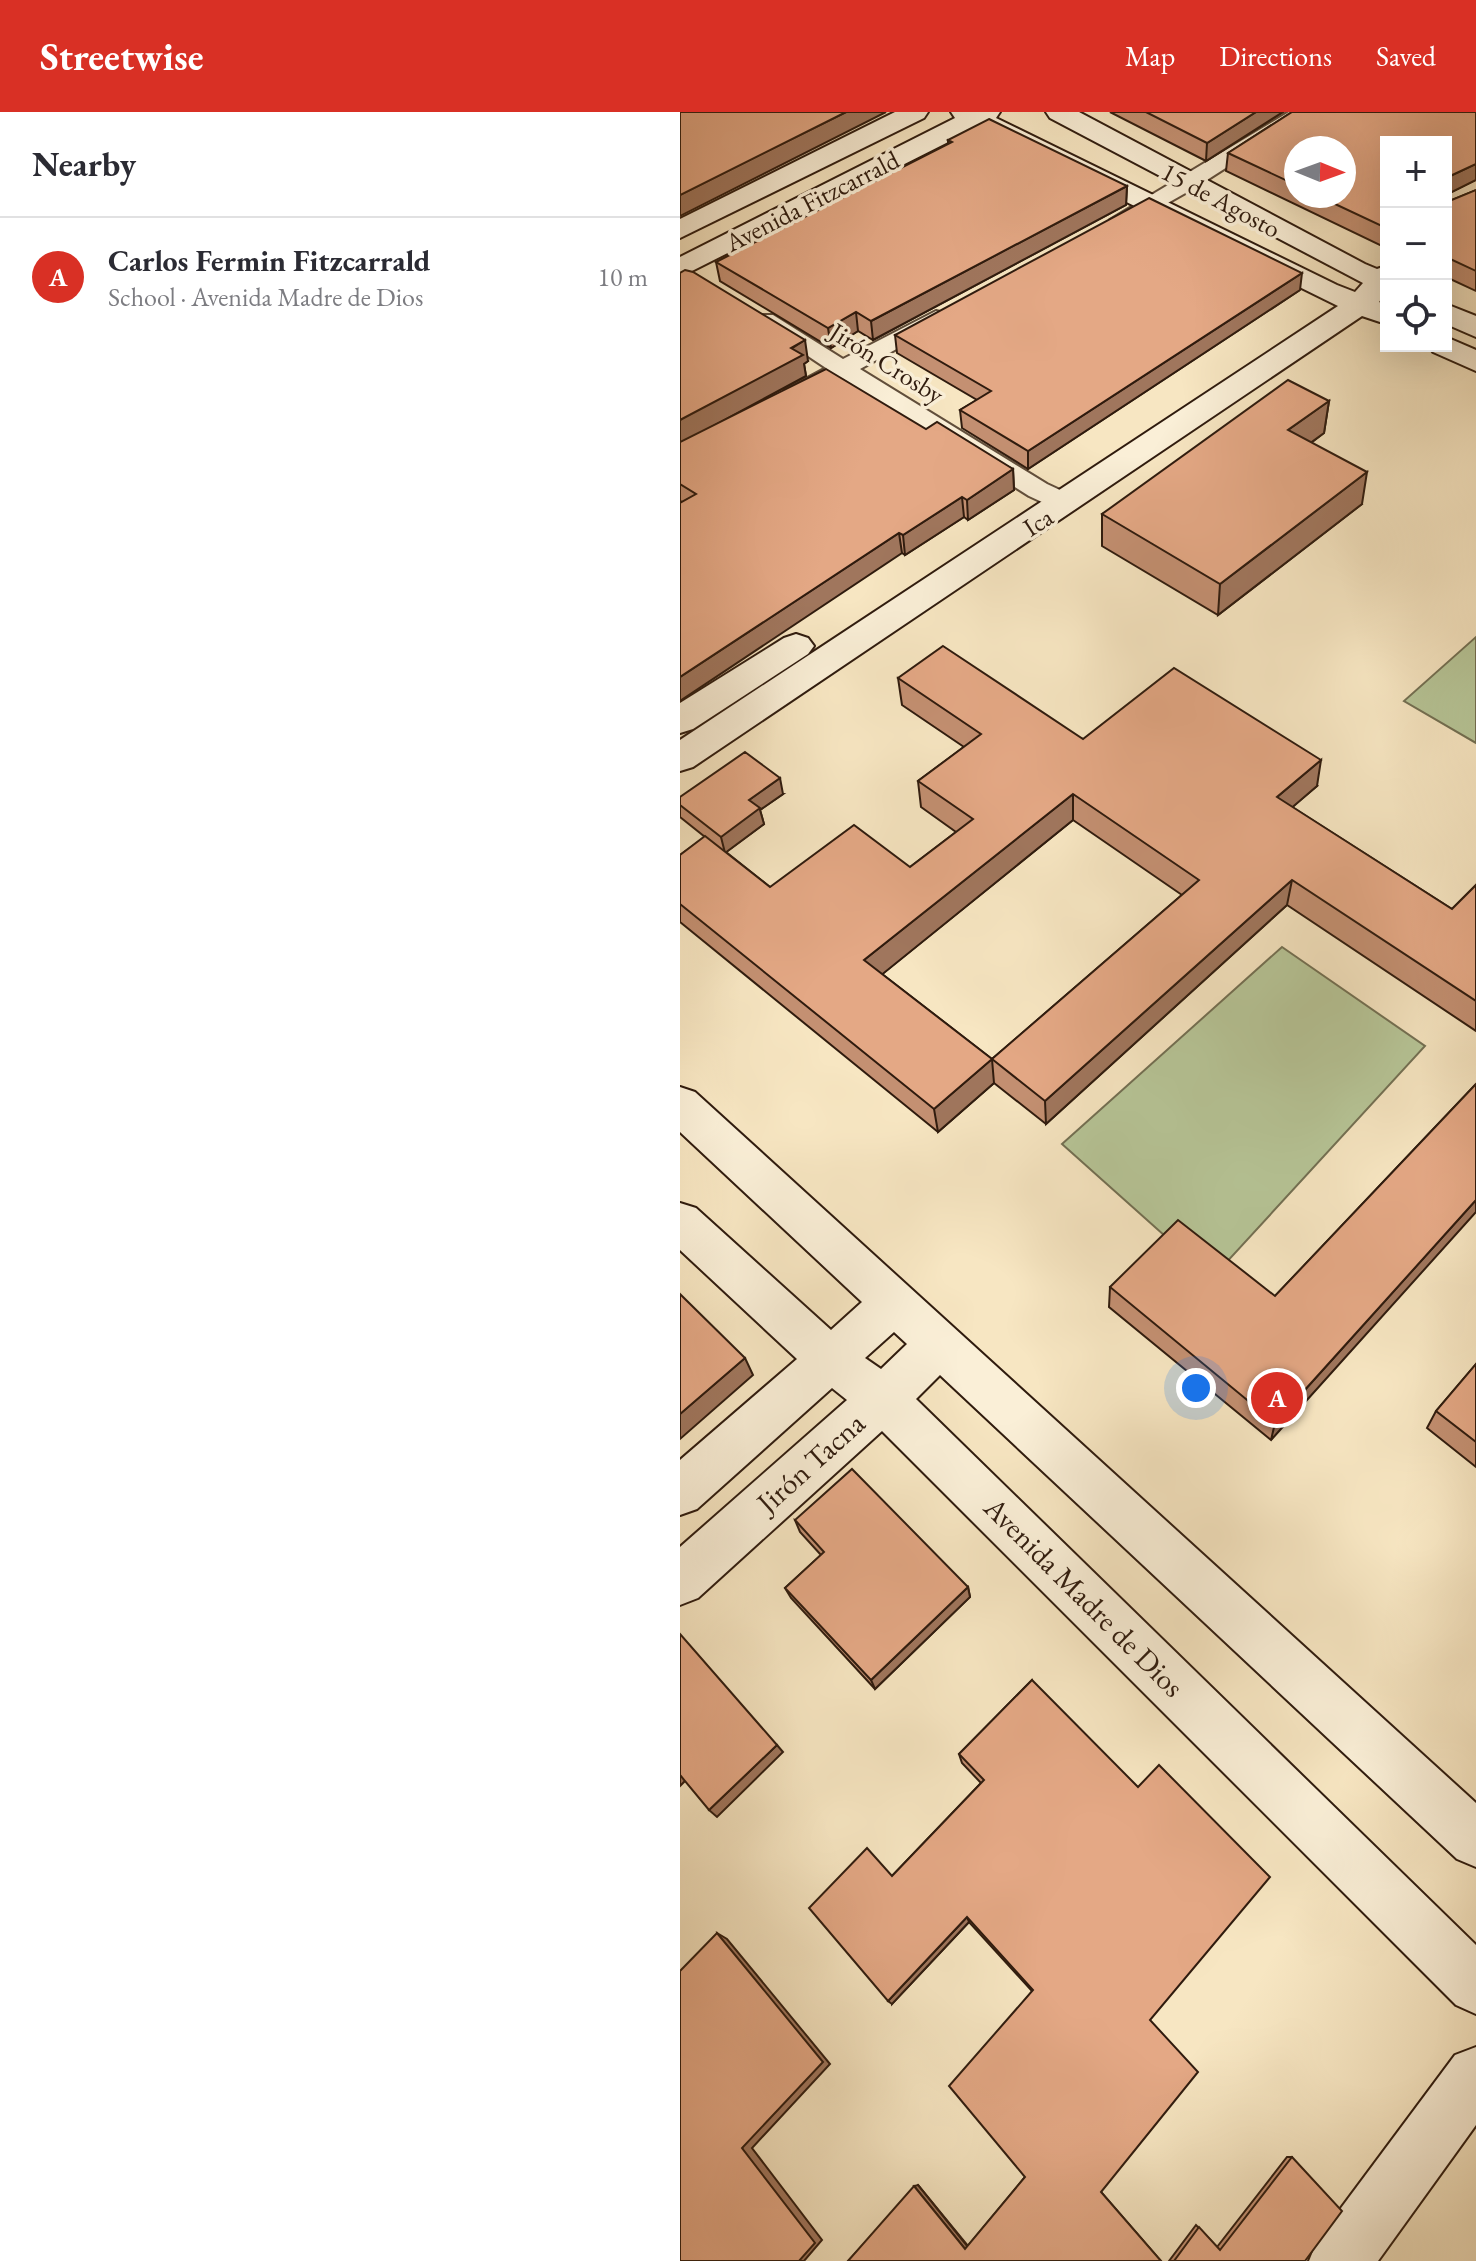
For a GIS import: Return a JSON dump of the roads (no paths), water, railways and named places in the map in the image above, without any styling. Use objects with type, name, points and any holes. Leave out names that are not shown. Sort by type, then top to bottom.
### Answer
[{"type":"street","name":"Avenida Fitzcarrald","points":[[680,230],[915,112]]},
{"type":"street","name":"15 de Agosto","points":[[1059,112],[1377,282]]},
{"type":"street","points":[[1095,233],[1189,183],[1303,112]]},
{"type":"street","name":"Avenida Fitzcarrald","points":[[680,268],[976,114]]},
{"type":"street","name":"15 de Agosto","points":[[976,114],[1327,291],[1377,282]]},
{"type":"street","points":[[680,268],[708,285]]},
{"type":"street","name":"Ica","points":[[680,758],[1052,497],[1377,282]]},
{"type":"street","name":"Ica","points":[[680,720],[1052,497],[1327,291]]},
{"type":"street","points":[[775,405],[954,308]]},
{"type":"street","name":"Jirón Crosby","points":[[748,310],[1052,497]]},
{"type":"street","points":[[1452,316],[1476,328]]},
{"type":"street","points":[[1452,350],[1476,362]]},
{"type":"street","points":[[680,1105],[1476,1840]]},
{"type":"street","name":"Avenida Madre de Dios","points":[[680,1222],[830,1359],[883,1399],[1476,1985]]},
{"type":"street","points":[[680,1492],[893,1304]]},
{"type":"street","name":"Jirón Tacna","points":[[680,1580],[883,1399],[939,1344]]},
{"type":"street","points":[[1340,2261],[1476,2076]]},
{"type":"place","name":"Carlos Fermin Fitzcarrald","points":[[1277,1398]]}]
